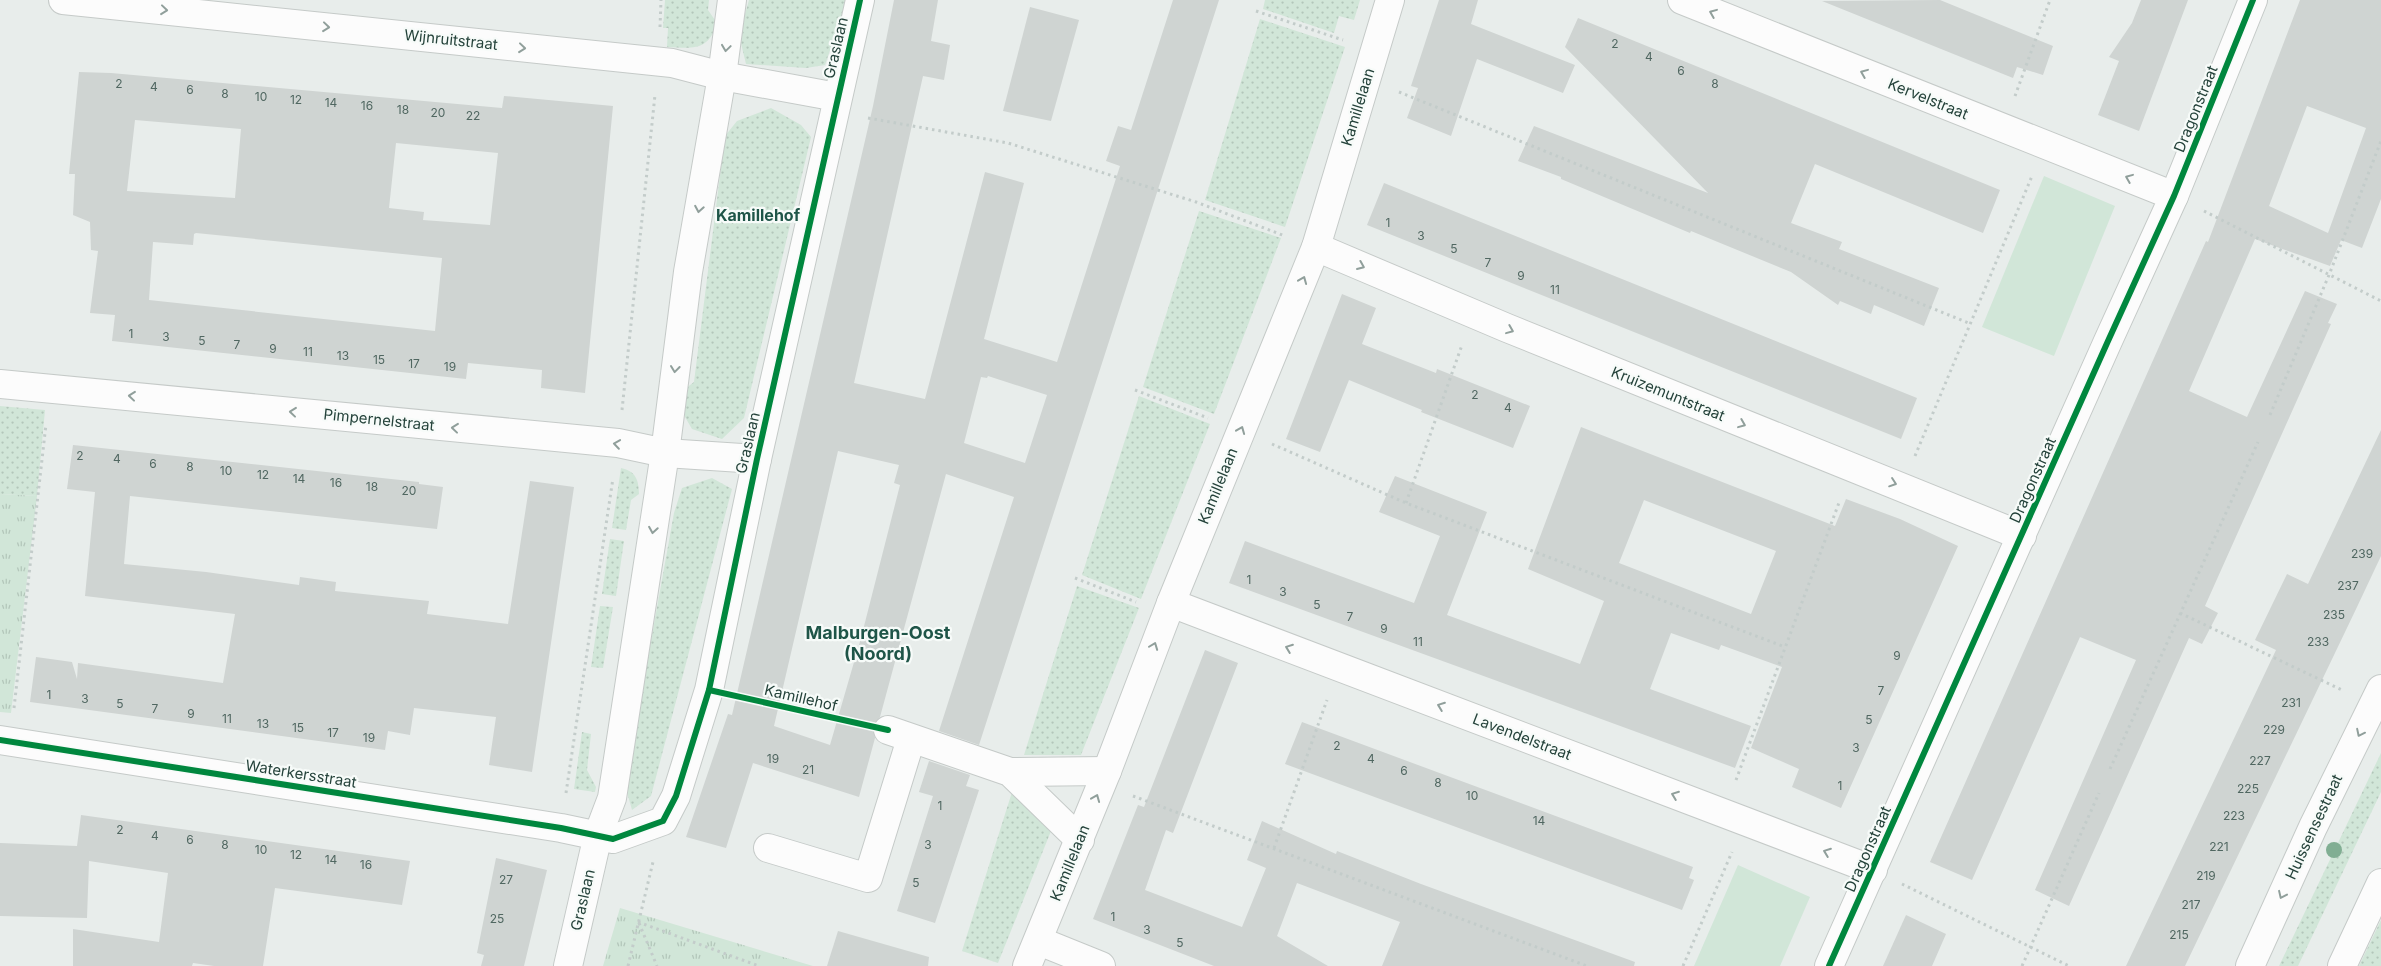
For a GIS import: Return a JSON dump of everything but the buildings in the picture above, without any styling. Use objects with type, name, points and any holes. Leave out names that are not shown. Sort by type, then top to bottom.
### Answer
[{"type":"street","name":"Wijnruitstraat","points":[[64,0],[672,63],[835,105]]},
{"type":"street","name":"Graslaan","points":[[568,966],[598,835],[612,798],[664,453],[688,272],[722,76],[732,0]]},
{"type":"street","name":"Graslaan","points":[[663,821],[676,796],[709,690],[757,459],[796,294],[835,105],[860,0]]},
{"type":"street","name":"Kamillelaan","points":[[1027,966],[1105,778],[1171,603],[1316,247],[1390,0]]},
{"type":"street","name":"Kervelstraat","points":[[1682,0],[2003,130],[2174,196]]},
{"type":"street","name":"Dragonstraat","points":[[1829,966],[2174,196],[2252,0]]},
{"type":"street","name":"Kruizemuntstraat","points":[[1316,247],[1473,314],[1851,469],[1902,486],[2022,536]]},
{"type":"street","name":"Pimpernelstraat","points":[[0,384],[618,443],[664,453],[757,459]]},
{"type":"street","name":"Lavendelstraat","points":[[1171,603],[1873,870]]},
{"type":"street","name":"Huissensestraat","points":[[2250,966],[2313,827],[2377,697]]},
{"type":"street","points":[[768,848],[868,878],[900,735],[1010,772],[1105,778]]},
{"type":"street","name":"Waterkersstraat","points":[[5,741],[598,835]]},
{"type":"street","points":[[1010,772],[1080,840]]},
{"type":"street","points":[[598,835],[613,840],[663,821]]},
{"type":"street","points":[[2342,966],[2381,883]]},
{"type":"street","points":[[1039,940],[1101,966]]},
{"type":"path","points":[[2003,130],[2050,0]]},
{"type":"path","points":[[1256,11],[1375,50]]},
{"type":"path","points":[[1366,79],[1971,324]]},
{"type":"path","points":[[835,105],[1008,143],[1196,202],[1316,247]]},
{"type":"path","points":[[2270,415],[2329,275],[2381,141]]},
{"type":"path","points":[[1902,486],[2045,145]]},
{"type":"path","points":[[2174,196],[2381,301]]},
{"type":"path","points":[[1406,503],[1473,314]]},
{"type":"path","points":[[5,741],[50,388]]},
{"type":"path","points":[[1135,390],[1241,431],[1406,503],[1785,647]]},
{"type":"path","points":[[2110,769],[2258,442]]},
{"type":"path","points":[[1683,966],[1734,818],[1785,647],[1851,469]]},
{"type":"path","points":[[1075,578],[1147,606],[1171,603]]},
{"type":"path","points":[[2180,613],[2377,697]]},
{"type":"path","points":[[1274,848],[1339,667]]},
{"type":"path","points":[[1105,778],[1274,848],[1587,966]]},
{"type":"path","points":[[2022,966],[2100,793]]},
{"type":"path","points":[[628,966],[663,821]]},
{"type":"path","points":[[1873,870],[2069,966]]},
{"type":"path","points":[[638,922],[657,966]]},
{"type":"path","points":[[638,922],[759,966]]},
{"type":"green space","points":[[665,0],[709,0],[708,10],[717,23],[709,39],[704,44],[685,48],[667,47],[668,28],[663,28]]},
{"type":"green space","points":[[749,0],[847,0],[825,65],[806,68],[746,64],[739,35]]},
{"type":"green space","points":[[1265,0],[1360,0],[1354,20],[1339,16],[1334,33],[1263,9]]},
{"type":"green space","points":[[1260,19],[1345,47],[1285,227],[1205,200]]},
{"type":"green space","points":[[771,108],[801,125],[811,137],[744,418],[722,439],[692,429],[685,417],[681,392],[694,382],[725,136],[737,121]]},
{"type":"green space","points":[[2044,176],[2115,206],[2054,356],[1982,327]]},
{"type":"green space","points":[[1199,211],[1281,238],[1214,414],[1143,387]]},
{"type":"green space","points":[[1139,396],[1210,424],[1141,599],[1082,575]]},
{"type":"green space","points":[[0,406],[45,410],[37,496],[0,494]]},
{"type":"green space","points":[[621,468],[626,469],[636,477],[639,489],[639,494],[631,500],[626,530],[612,528]]},
{"type":"green space","points":[[712,478],[732,489],[651,796],[632,810],[625,785],[674,513],[682,488]]},
{"type":"green space","points":[[0,494],[37,496],[11,713],[0,712]]},
{"type":"green space","points":[[610,539],[624,541],[616,596],[602,594]]},
{"type":"green space","points":[[1077,586],[1139,608],[1081,755],[1024,755]]},
{"type":"green space","points":[[600,606],[613,607],[603,668],[591,667]]},
{"type":"green space","points":[[582,732],[591,734],[587,770],[596,787],[595,792],[574,789]]},
{"type":"green space","points":[[2381,753],[2381,792],[2298,966],[2279,966]]},
{"type":"green space","points":[[1012,792],[1053,826],[998,963],[962,951]]},
{"type":"green space","points":[[1738,865],[1810,897],[1780,966],[1694,966]]},
{"type":"green space","points":[[620,908],[813,966],[603,966]]},
{"type":"green space","points":[[2381,920],[2381,966],[2359,966]]},
{"type":"cycle path","points":[[0,740],[561,828],[613,839],[663,821],[676,796],[709,690],[757,459],[860,0]]},
{"type":"cycle path","points":[[1829,966],[2174,196],[2253,0]]},
{"type":"cycle path","name":"Kamillehof","points":[[709,690],[888,730]]},
{"type":"district","name":"Kamillehof","points":[[758,215]]},
{"type":"district","name":"Malburgen-Oost (Noord)","points":[[878,643]]}]
